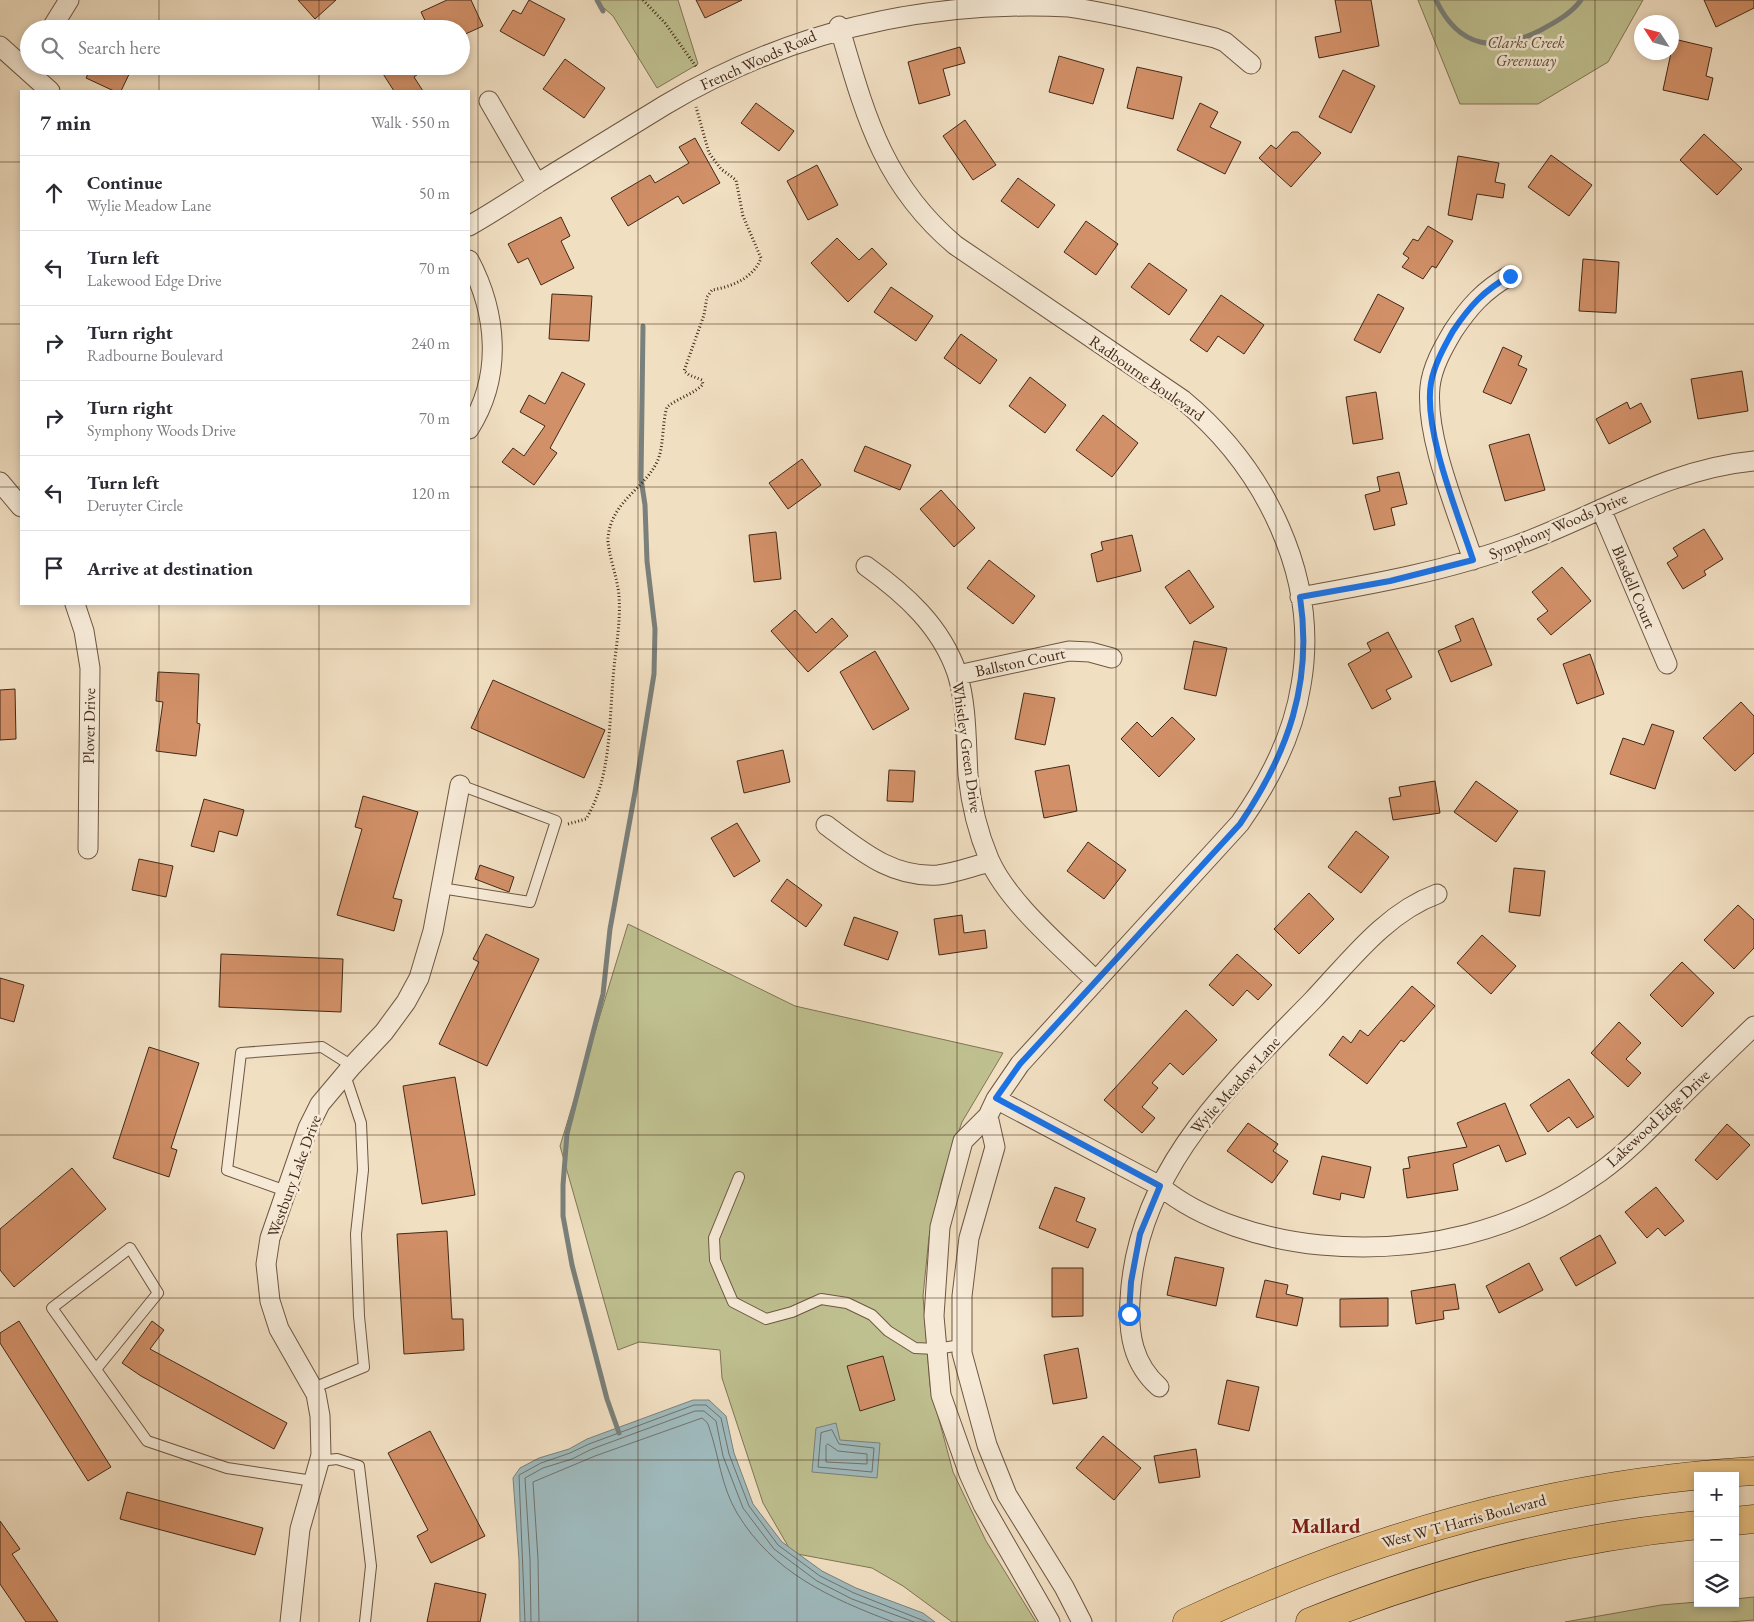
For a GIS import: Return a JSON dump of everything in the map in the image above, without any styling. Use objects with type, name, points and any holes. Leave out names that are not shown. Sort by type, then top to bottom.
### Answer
[{"type":"main road","name":"West W T Harris Boulevard","points":[[1187,1622],[1280,1579],[1346,1554],[1457,1520],[1530,1502],[1602,1488],[1692,1476],[1754,1471]]},
{"type":"main road","points":[[1739,1521],[1754,1519]]},
{"type":"main road","points":[[1310,1622],[1412,1584],[1480,1565],[1622,1534],[1694,1525]]},
{"type":"street","points":[[57,20],[69,0]]},
{"type":"street","name":"French Woods Road","points":[[470,225],[707,82],[790,42],[839,26],[893,13],[945,5],[1000,3],[1045,5],[1117,15],[1226,42],[1251,64]]},
{"type":"street","name":"Radbourne Boulevard","points":[[839,26],[872,133],[905,192],[928,220],[955,244],[1183,400],[1210,423],[1239,457],[1261,489],[1286,542],[1300,597],[1304,634],[1301,687],[1293,721],[1270,776],[1240,824],[1020,1064],[996,1098],[988,1116],[963,1141],[940,1227],[935,1280],[936,1349],[941,1395],[969,1474],[983,1505],[1050,1622]]},
{"type":"street","points":[[0,46],[20,57]]},
{"type":"street","points":[[37,75],[49,90]]},
{"type":"street","points":[[489,101],[537,184]]},
{"type":"street","points":[[470,262],[484,292],[493,335],[490,378],[482,403],[470,427]]},
{"type":"street","points":[[1473,560],[1433,433],[1429,410],[1430,386],[1434,370],[1447,342],[1465,312],[1492,286],[1510,276]]},
{"type":"street","name":"Symphony Woods Drive","points":[[1300,597],[1390,581],[1473,560],[1518,545],[1678,475],[1715,466],[1754,461]]},
{"type":"street","points":[[0,482],[20,506]]},
{"type":"street","name":"Blasdell Court","points":[[1601,509],[1667,664]]},
{"type":"street","name":"Whistley Green Drive","points":[[866,566],[910,599],[925,617],[951,659],[958,675],[965,724],[973,809],[990,862],[1016,900],[1096,982]]},
{"type":"street","name":"Plover Drive","points":[[75,605],[84,631],[90,668],[88,849]]},
{"type":"street","name":"Ballston Court","points":[[958,675],[1069,651],[1090,652],[1112,658]]},
{"type":"street","name":"Westbury Lake Drive","points":[[290,1622],[300,1529],[312,1481],[321,1455],[320,1416],[316,1394],[279,1329],[267,1284],[266,1264],[270,1238],[312,1120],[320,1104],[348,1070],[384,1032],[406,1002],[418,978],[433,930],[460,785]]},
{"type":"street","points":[[826,825],[867,856],[885,866],[906,873],[939,875],[990,862]]},
{"type":"street","name":"Wylie Meadow Lane","points":[[1159,1387],[1144,1372],[1136,1356],[1129,1314],[1131,1282],[1140,1234],[1160,1186],[1190,1134],[1206,1114],[1300,1013],[1382,928],[1407,907],[1437,894]]},
{"type":"street","name":"Lakewood Edge Drive","points":[[996,1098],[1160,1186],[1172,1195],[1209,1215],[1248,1230],[1310,1244],[1392,1248],[1435,1243],[1470,1235],[1512,1221],[1546,1206],[1601,1171],[1635,1144],[1754,1026]]},
{"type":"street","points":[[988,1116],[995,1146],[969,1238],[962,1296],[961,1345],[987,1445],[1007,1495],[1064,1587],[1082,1622]]},
{"type":"lane","points":[[441,888],[530,902],[555,827],[556,821],[460,785]]},
{"type":"lane","points":[[286,1191],[227,1170],[241,1053],[322,1047],[348,1070],[361,1122],[363,1170],[356,1234],[359,1316],[364,1367],[313,1388]]},
{"type":"lane","points":[[739,1177],[714,1238],[715,1260],[733,1302],[766,1318],[792,1312],[822,1299],[848,1304],[872,1316],[888,1331],[915,1348],[936,1349],[961,1345]]},
{"type":"lane","points":[[97,1368],[158,1293],[130,1248],[52,1308],[97,1368],[146,1441],[227,1468],[312,1481]]},
{"type":"lane","points":[[319,1461],[337,1459],[359,1466],[371,1566],[365,1622]]},
{"type":"path","points":[[555,827],[586,819],[597,793],[604,768],[612,717],[613,679],[620,626],[620,596],[608,538],[623,502],[643,481],[659,460],[667,407],[680,397],[698,390],[704,384],[702,380],[689,376],[684,371],[704,315],[707,297],[712,290],[724,288],[745,279],[758,267],[760,258],[743,216],[736,180],[721,169],[709,153],[704,141],[694,102],[707,82],[682,45],[643,0]]},
{"type":"green space","points":[[595,0],[678,0],[698,64],[657,88],[613,16]]},
{"type":"green space","name":"Clarks Creek Greenway","points":[[1418,0],[1643,0],[1608,62],[1538,104],[1460,104]]},
{"type":"green space","points":[[628,924],[795,1006],[1003,1053],[962,1122],[942,1179],[929,1237],[923,1296],[930,1386],[953,1472],[986,1541],[1036,1622],[952,1622],[903,1586],[872,1568],[792,1553],[763,1503],[722,1378],[720,1350],[639,1342],[618,1350],[560,1146]]},
{"type":"green space","points":[[1754,1597],[1754,1620],[1729,1622],[1565,1622],[1661,1605],[1694,1602],[1694,1607],[1739,1607],[1739,1599]]},
{"type":"water","points":[[693,1400],[709,1400],[726,1416],[734,1453],[753,1504],[782,1542],[822,1571],[856,1588],[923,1613],[935,1622],[520,1622],[519,1560],[513,1478],[520,1468],[539,1458],[569,1449],[587,1439]]},
{"type":"water","points":[[836,1423],[840,1440],[880,1443],[877,1478],[812,1472],[816,1428]]},
{"type":"building","points":[[298,0],[336,0],[315,19]]},
{"type":"building","points":[[447,0],[471,0],[483,26],[470,32],[470,20],[425,20],[421,12]]},
{"type":"building","points":[[529,0],[565,19],[544,56],[500,31],[513,10],[521,14]]},
{"type":"building","points":[[696,0],[742,0],[705,18]]},
{"type":"building","points":[[1335,0],[1371,0],[1379,46],[1319,58],[1315,37],[1341,32]]},
{"type":"building","points":[[1704,0],[1754,0],[1754,8],[1716,27]]},
{"type":"building","points":[[1679,40],[1712,48],[1706,76],[1713,78],[1708,100],[1663,90],[1669,60],[1679,60]]},
{"type":"building","points":[[960,47],[965,63],[943,69],[950,95],[919,104],[908,62]]},
{"type":"building","points":[[1059,56],[1104,69],[1093,104],[1049,92]]},
{"type":"building","points":[[565,59],[605,88],[584,118],[543,89]]},
{"type":"building","points":[[1137,67],[1182,77],[1173,119],[1127,108]]},
{"type":"building","points":[[1343,70],[1375,86],[1351,133],[1319,117]]},
{"type":"building","points":[[88,75],[129,75],[121,90],[112,90],[86,78]]},
{"type":"building","points":[[384,75],[417,75],[414,77],[422,90],[393,90]]},
{"type":"building","points":[[756,103],[794,131],[779,151],[741,123]]},
{"type":"building","points":[[1200,103],[1218,112],[1210,127],[1241,142],[1225,174],[1177,150]]},
{"type":"building","points":[[965,120],[996,165],[973,180],[943,136]]},
{"type":"building","points":[[1292,132],[1298,132],[1321,153],[1291,187],[1259,158],[1271,145],[1276,149]]},
{"type":"building","points":[[1704,134],[1742,169],[1717,195],[1680,160]]},
{"type":"building","points":[[695,138],[720,183],[683,204],[678,196],[628,226],[611,198],[650,175],[655,183],[689,163],[679,147]]},
{"type":"building","points":[[1551,155],[1592,185],[1569,216],[1528,187]]},
{"type":"building","points":[[1458,156],[1499,163],[1495,182],[1505,184],[1503,198],[1477,194],[1472,220],[1448,215]]},
{"type":"building","points":[[817,165],[838,205],[808,220],[787,181]]},
{"type":"building","points":[[1018,178],[1055,205],[1038,228],[1001,201]]},
{"type":"building","points":[[561,217],[570,236],[561,241],[574,268],[541,285],[528,258],[518,263],[508,244]]},
{"type":"building","points":[[1086,221],[1118,244],[1096,275],[1064,252]]},
{"type":"building","points":[[1428,226],[1453,241],[1436,268],[1432,266],[1423,279],[1402,267],[1409,258],[1403,254],[1413,239],[1418,241]]},
{"type":"building","points":[[837,238],[859,260],[872,248],[887,264],[848,302],[811,263]]},
{"type":"building","points":[[1583,259],[1619,262],[1616,313],[1579,311]]},
{"type":"building","points":[[1149,263],[1187,290],[1169,315],[1131,287]]},
{"type":"building","points":[[891,287],[933,316],[916,341],[874,312]]},
{"type":"building","points":[[552,294],[592,296],[589,341],[549,339]]},
{"type":"building","points":[[1378,294],[1404,308],[1380,353],[1354,340]]},
{"type":"building","points":[[1221,295],[1264,325],[1244,354],[1218,336],[1207,352],[1190,340]]},
{"type":"building","points":[[961,334],[997,360],[980,384],[944,358]]},
{"type":"building","points":[[1503,347],[1522,356],[1518,365],[1527,369],[1511,404],[1483,392]]},
{"type":"building","points":[[1742,371],[1748,411],[1698,419],[1691,379]]},
{"type":"building","points":[[562,372],[585,384],[550,448],[557,453],[534,485],[502,462],[513,448],[524,456],[545,426],[520,412],[529,395],[545,404]]},
{"type":"building","points":[[1030,377],[1066,405],[1045,433],[1009,406]]},
{"type":"building","points":[[1376,392],[1383,439],[1353,444],[1346,397]]},
{"type":"building","points":[[1627,402],[1630,409],[1641,403],[1651,422],[1609,444],[1596,419]]},
{"type":"building","points":[[1103,415],[1138,443],[1112,477],[1076,450]]},
{"type":"building","points":[[1529,434],[1545,490],[1505,501],[1489,445]]},
{"type":"building","points":[[865,446],[911,465],[900,490],[854,471]]},
{"type":"building","points":[[802,459],[821,485],[788,509],[769,483]]},
{"type":"building","points":[[1399,472],[1407,504],[1391,508],[1395,525],[1374,530],[1365,495],[1380,491],[1377,477]]},
{"type":"building","points":[[941,490],[975,528],[954,547],[920,509]]},
{"type":"building","points":[[1704,529],[1723,559],[1704,571],[1706,575],[1683,589],[1667,563],[1678,556],[1673,548]]},
{"type":"building","points":[[776,532],[781,579],[754,582],[749,535]]},
{"type":"building","points":[[1132,535],[1141,571],[1097,582],[1091,554],[1103,550],[1101,542]]},
{"type":"building","points":[[989,560],[1035,596],[1013,624],[967,588]]},
{"type":"building","points":[[1562,567],[1591,601],[1551,635],[1537,619],[1548,611],[1532,592]]},
{"type":"building","points":[[1189,570],[1214,607],[1190,624],[1165,587]]},
{"type":"building","points":[[795,610],[816,633],[832,618],[848,636],[808,672],[771,631]]},
{"type":"building","points":[[1473,618],[1492,665],[1451,682],[1438,651],[1461,641],[1455,626]]},
{"type":"building","points":[[1388,632],[1412,677],[1386,690],[1391,699],[1372,709],[1348,664],[1371,651],[1367,643]]},
{"type":"building","points":[[1194,641],[1227,648],[1216,696],[1184,689]]},
{"type":"building","points":[[875,651],[909,709],[873,730],[840,672]]},
{"type":"building","points":[[1590,654],[1604,694],[1577,704],[1563,664]]},
{"type":"building","points":[[158,672],[199,674],[197,723],[200,724],[196,756],[156,751],[163,702],[156,701]]},
{"type":"building","points":[[493,680],[605,730],[584,778],[471,728]]},
{"type":"building","points":[[15,689],[16,739],[0,740],[0,690]]},
{"type":"building","points":[[1024,693],[1055,698],[1045,745],[1015,739]]},
{"type":"building","points":[[1741,702],[1754,716],[1754,753],[1735,771],[1703,738]]},
{"type":"building","points":[[1172,717],[1195,739],[1159,777],[1121,739],[1137,722],[1152,737]]},
{"type":"building","points":[[1652,724],[1674,731],[1655,789],[1610,774],[1623,738],[1644,745]]},
{"type":"building","points":[[783,750],[790,782],[744,793],[737,761]]},
{"type":"building","points":[[1069,765],[1077,811],[1044,818],[1035,771]]},
{"type":"building","points":[[889,770],[915,771],[913,802],[887,801]]},
{"type":"building","points":[[1435,781],[1440,813],[1393,820],[1389,798],[1401,796],[1399,787]]},
{"type":"building","points":[[1476,781],[1518,811],[1496,842],[1454,812]]},
{"type":"building","points":[[363,796],[418,812],[393,898],[402,900],[394,931],[337,915],[362,829],[355,827]]},
{"type":"building","points":[[204,799],[244,810],[237,836],[219,831],[214,852],[191,846]]},
{"type":"building","points":[[737,823],[760,861],[734,877],[711,838]]},
{"type":"building","points":[[1356,831],[1389,857],[1361,893],[1328,867]]},
{"type":"building","points":[[1088,842],[1126,870],[1104,899],[1067,871]]},
{"type":"building","points":[[139,859],[173,866],[166,897],[132,890]]},
{"type":"building","points":[[480,865],[514,877],[509,892],[475,879]]},
{"type":"building","points":[[1514,868],[1545,871],[1540,916],[1509,912]]},
{"type":"building","points":[[787,879],[822,905],[806,927],[771,901]]},
{"type":"building","points":[[1309,893],[1334,919],[1299,954],[1274,929]]},
{"type":"building","points":[[1738,905],[1754,920],[1754,948],[1734,969],[1704,940]]},
{"type":"building","points":[[962,915],[964,933],[985,930],[987,948],[939,955],[934,919]]},
{"type":"building","points":[[854,917],[898,932],[888,960],[844,945]]},
{"type":"building","points":[[486,934],[539,959],[487,1066],[439,1044],[479,962],[473,959]]},
{"type":"building","points":[[1482,935],[1516,966],[1491,994],[1457,963]]},
{"type":"building","points":[[221,954],[343,959],[341,1012],[219,1007]]},
{"type":"building","points":[[1237,954],[1272,985],[1258,1000],[1247,990],[1233,1006],[1209,985]]},
{"type":"building","points":[[1682,962],[1714,993],[1682,1027],[1650,995]]},
{"type":"building","points":[[0,978],[24,985],[14,1022],[0,1018]]},
{"type":"building","points":[[1412,986],[1435,1006],[1404,1042],[1401,1040],[1367,1084],[1329,1055],[1343,1036],[1351,1043],[1360,1030],[1368,1036]]},
{"type":"building","points":[[1186,1010],[1217,1040],[1183,1075],[1170,1063],[1152,1083],[1158,1088],[1142,1107],[1155,1118],[1142,1133],[1104,1100]]},
{"type":"building","points":[[1619,1022],[1641,1043],[1626,1059],[1641,1073],[1628,1087],[1591,1053]]},
{"type":"building","points":[[149,1047],[199,1063],[171,1148],[177,1150],[169,1177],[113,1158]]},
{"type":"building","points":[[455,1077],[475,1195],[422,1204],[403,1086]]},
{"type":"building","points":[[1569,1079],[1594,1117],[1577,1128],[1569,1117],[1548,1132],[1530,1105]]},
{"type":"building","points":[[1505,1103],[1526,1154],[1506,1162],[1499,1145],[1453,1164],[1458,1190],[1407,1198],[1403,1169],[1410,1168],[1408,1157],[1467,1147],[1457,1123]]},
{"type":"building","points":[[1248,1123],[1278,1144],[1273,1151],[1288,1161],[1272,1183],[1227,1151]]},
{"type":"building","points":[[1727,1124],[1750,1145],[1717,1180],[1695,1160]]},
{"type":"building","points":[[1322,1156],[1371,1167],[1364,1198],[1341,1193],[1340,1200],[1313,1194]]},
{"type":"building","points":[[72,1168],[106,1209],[14,1287],[0,1270],[0,1229]]},
{"type":"building","points":[[1055,1187],[1085,1198],[1076,1221],[1096,1229],[1088,1248],[1039,1228]]},
{"type":"building","points":[[1656,1187],[1684,1221],[1665,1236],[1658,1228],[1647,1238],[1625,1212]]},
{"type":"building","points":[[447,1231],[452,1319],[463,1319],[464,1350],[404,1354],[397,1234]]},
{"type":"building","points":[[1600,1235],[1616,1263],[1576,1286],[1560,1258]]},
{"type":"building","points":[[1175,1257],[1224,1268],[1216,1306],[1167,1295]]},
{"type":"building","points":[[1529,1263],[1543,1290],[1499,1313],[1486,1286]]},
{"type":"building","points":[[1052,1268],[1083,1268],[1083,1316],[1052,1317]]},
{"type":"building","points":[[1265,1280],[1288,1285],[1286,1294],[1303,1298],[1297,1326],[1256,1317]]},
{"type":"building","points":[[1455,1284],[1459,1309],[1443,1311],[1444,1319],[1416,1324],[1411,1291]]},
{"type":"building","points":[[1388,1298],[1388,1326],[1340,1327],[1340,1299]]},
{"type":"building","points":[[19,1321],[111,1467],[88,1481],[0,1343],[0,1333]]},
{"type":"building","points":[[152,1321],[164,1330],[150,1349],[287,1423],[274,1449],[141,1376],[122,1363]]},
{"type":"building","points":[[1078,1348],[1087,1398],[1053,1404],[1044,1355]]},
{"type":"building","points":[[883,1356],[895,1400],[860,1411],[847,1366]]},
{"type":"building","points":[[1227,1380],[1259,1387],[1249,1431],[1218,1424]]},
{"type":"building","points":[[430,1431],[485,1536],[431,1563],[417,1536],[428,1530],[388,1453]]},
{"type":"building","points":[[1103,1436],[1141,1468],[1114,1500],[1076,1468]]},
{"type":"building","points":[[1196,1449],[1200,1477],[1159,1483],[1154,1456]]},
{"type":"building","points":[[127,1492],[263,1528],[255,1555],[120,1519]]},
{"type":"building","points":[[0,1521],[20,1549],[12,1554],[58,1622],[26,1622],[0,1584]]},
{"type":"building","points":[[435,1583],[486,1594],[480,1622],[427,1622]]},
{"type":"waterway","points":[[597,0],[603,11]]},
{"type":"waterway","points":[[1436,0],[1445,16],[1456,29],[1467,37],[1480,42],[1494,44],[1509,42],[1541,30],[1568,14],[1581,0]]},
{"type":"waterway","points":[[619,1433],[607,1399],[572,1265],[563,1216],[563,1185],[567,1134],[603,994],[610,929],[654,674],[655,629],[647,561],[645,505],[641,479],[643,326]]},
{"type":"district","name":"Mallard","points":[[1326,1525]]},
{"type":"route","points":[[1129,1314],[1131,1282],[1140,1234],[1160,1186],[996,1098],[1020,1064],[1076,1001],[1135,941],[1240,824],[1256,801],[1270,776],[1287,737],[1301,687],[1304,670],[1304,634],[1300,597],[1390,581],[1473,560],[1433,433],[1429,410],[1430,386],[1434,370],[1447,342],[1465,312],[1474,301],[1492,286],[1510,276]]}]
